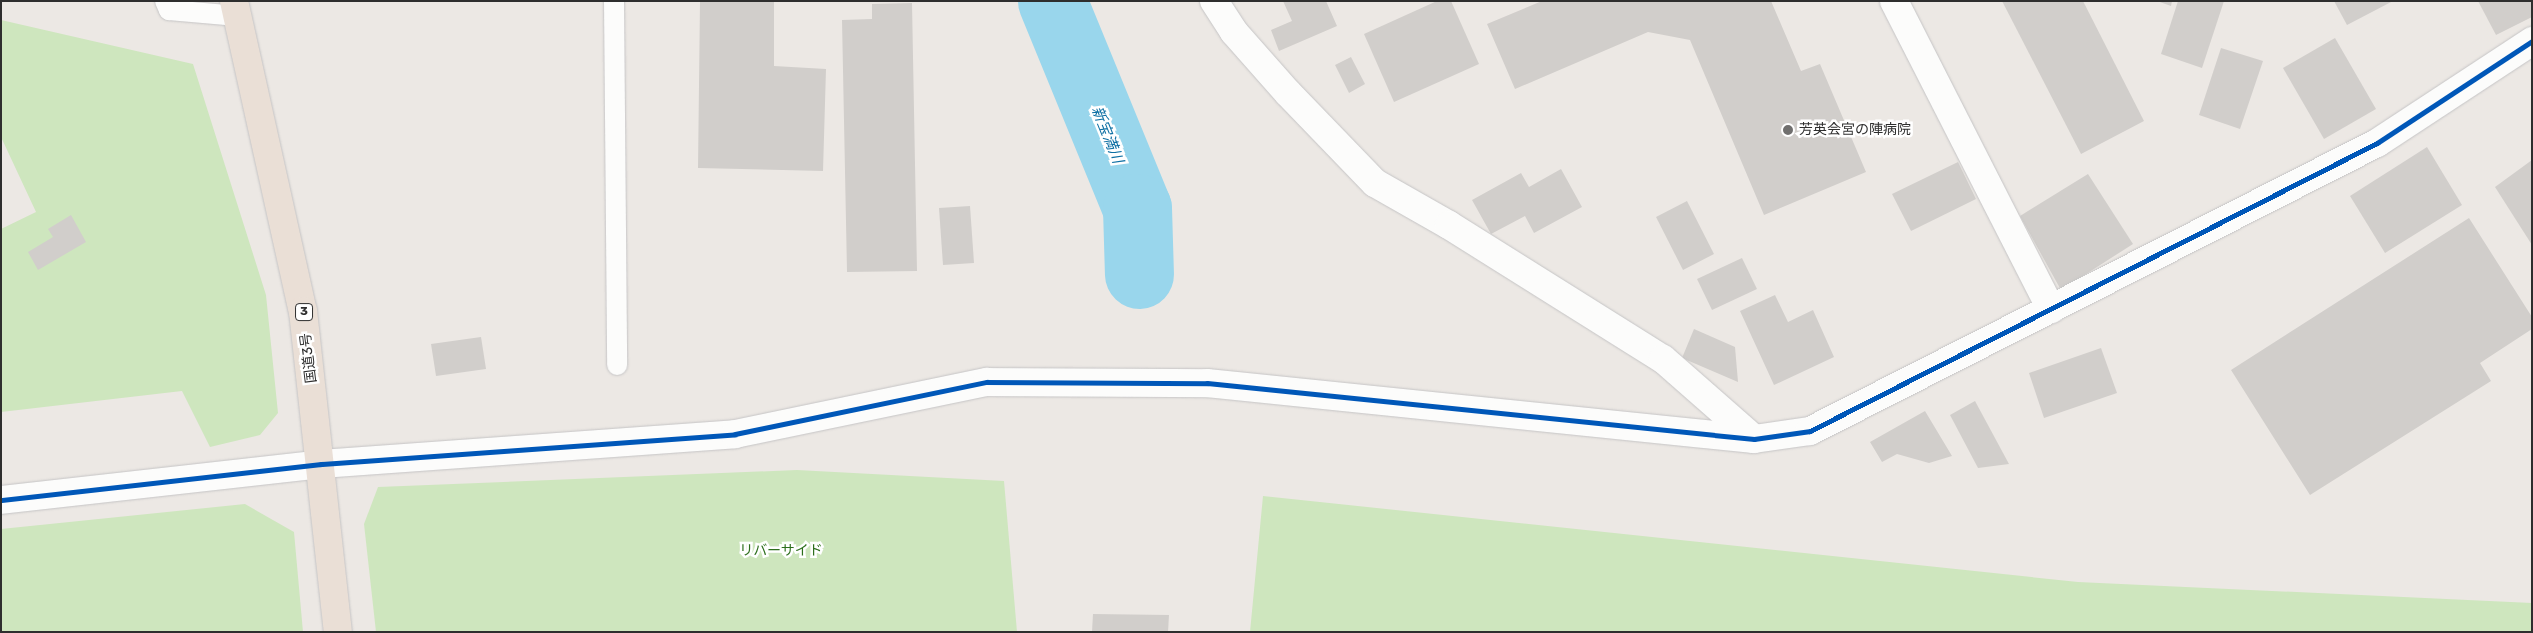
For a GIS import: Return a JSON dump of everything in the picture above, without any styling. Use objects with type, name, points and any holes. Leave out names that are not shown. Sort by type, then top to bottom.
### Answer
[{"type":"highway","name":"国道3号","points":[[236,8],[303,310],[338,630]]},
{"type":"street","points":[[1214,1],[1234,32],[1282,87],[1375,183],[1449,225],[1662,360],[1754,439]]},
{"type":"street","points":[[1894,1],[2050,309]]},
{"type":"street","points":[[1,500],[321,464],[735,434],[987,382],[1207,383],[1754,439],[1810,431],[2377,143],[2532,41]]},
{"type":"lane","points":[[165,1],[169,10],[236,8]]},
{"type":"lane","points":[[614,1],[617,365]]},
{"type":"green space","points":[[1,20],[193,64],[266,295],[278,413],[260,435],[210,447],[182,391],[1,412],[1,229],[36,212],[1,137]]},
{"type":"green space","name":"リバーサイド","points":[[797,470],[1004,481],[1017,632],[376,632],[364,524],[378,487]]},
{"type":"green space","points":[[1263,496],[2078,582],[2532,603],[2532,632],[1250,632]]},
{"type":"green space","points":[[245,504],[294,532],[303,632],[1,632],[1,529]]},
{"type":"building","points":[[700,1],[774,1],[774,66],[826,69],[823,171],[698,168]]},
{"type":"building","points":[[1283,1],[1326,1],[1337,26],[1279,51],[1271,30],[1292,21]]},
{"type":"building","points":[[1437,1],[1451,1],[1479,64],[1394,102],[1364,34]]},
{"type":"building","name":"芳英会宮の陣病院","points":[[1542,1],[1771,1],[1801,71],[1820,64],[1866,172],[1764,215],[1690,40],[1648,32],[1515,89],[1487,24]]},
{"type":"building","points":[[2002,1],[2083,1],[2144,121],[2081,154]]},
{"type":"building","points":[[2157,1],[2172,1],[2171,6]]},
{"type":"building","points":[[2178,1],[2224,1],[2202,68],[2161,54]]},
{"type":"building","points":[[2334,1],[2393,1],[2347,25]]},
{"type":"building","points":[[2478,1],[2532,1],[2532,17],[2496,35]]},
{"type":"building","points":[[912,3],[917,271],[847,272],[842,20],[872,19],[872,4]]},
{"type":"building","points":[[2335,38],[2376,109],[2324,139],[2283,68]]},
{"type":"building","points":[[2221,48],[2263,61],[2240,129],[2199,115]]},
{"type":"building","points":[[1351,57],[1365,84],[1349,93],[1335,65]]},
{"type":"building","points":[[2427,147],[2462,205],[2385,253],[2350,196]]},
{"type":"building","points":[[2532,160],[2532,245],[2495,187]]},
{"type":"building","points":[[1958,162],[1976,199],[1911,231],[1892,194]]},
{"type":"building","points":[[1561,169],[1582,207],[1534,233],[1525,216],[1491,234],[1472,200],[1521,173],[1529,187]]},
{"type":"building","points":[[2088,174],[2133,244],[2061,290],[2020,216]]},
{"type":"building","points":[[1687,201],[1714,254],[1683,270],[1656,217]]},
{"type":"building","points":[[970,206],[974,263],[943,265],[939,208]]},
{"type":"building","points":[[71,215],[86,242],[38,270],[28,252],[53,237],[48,229]]},
{"type":"building","points":[[2469,218],[2532,317],[2532,329],[2480,363],[2491,381],[2310,495],[2231,370]]},
{"type":"building","points":[[1742,258],[1757,289],[1712,310],[1697,279]]},
{"type":"building","points":[[1775,295],[1788,322],[1813,310],[1834,357],[1774,385],[1740,311]]},
{"type":"building","points":[[1694,329],[1735,347],[1738,382],[1682,358]]},
{"type":"building","points":[[481,337],[486,369],[436,376],[431,344]]},
{"type":"building","points":[[2101,348],[2117,393],[2044,418],[2029,373]]},
{"type":"building","points":[[1975,401],[2009,464],[1978,468],[1950,415]]},
{"type":"building","points":[[1925,411],[1952,456],[1929,463],[1897,454],[1882,462],[1870,442]]},
{"type":"building","points":[[1093,614],[1169,615],[1168,632],[1092,632]]},
{"type":"waterway","name":"新宝満川","points":[[1052,1],[1137,208],[1139,274]]},
{"type":"cycle path","points":[[1,500],[321,464],[735,434],[987,382],[1207,383],[1754,439],[1810,431],[2377,143],[2532,41]]},
{"type":"place","name":"芳英会宮の陣病院","points":[[1788,130]]}]
